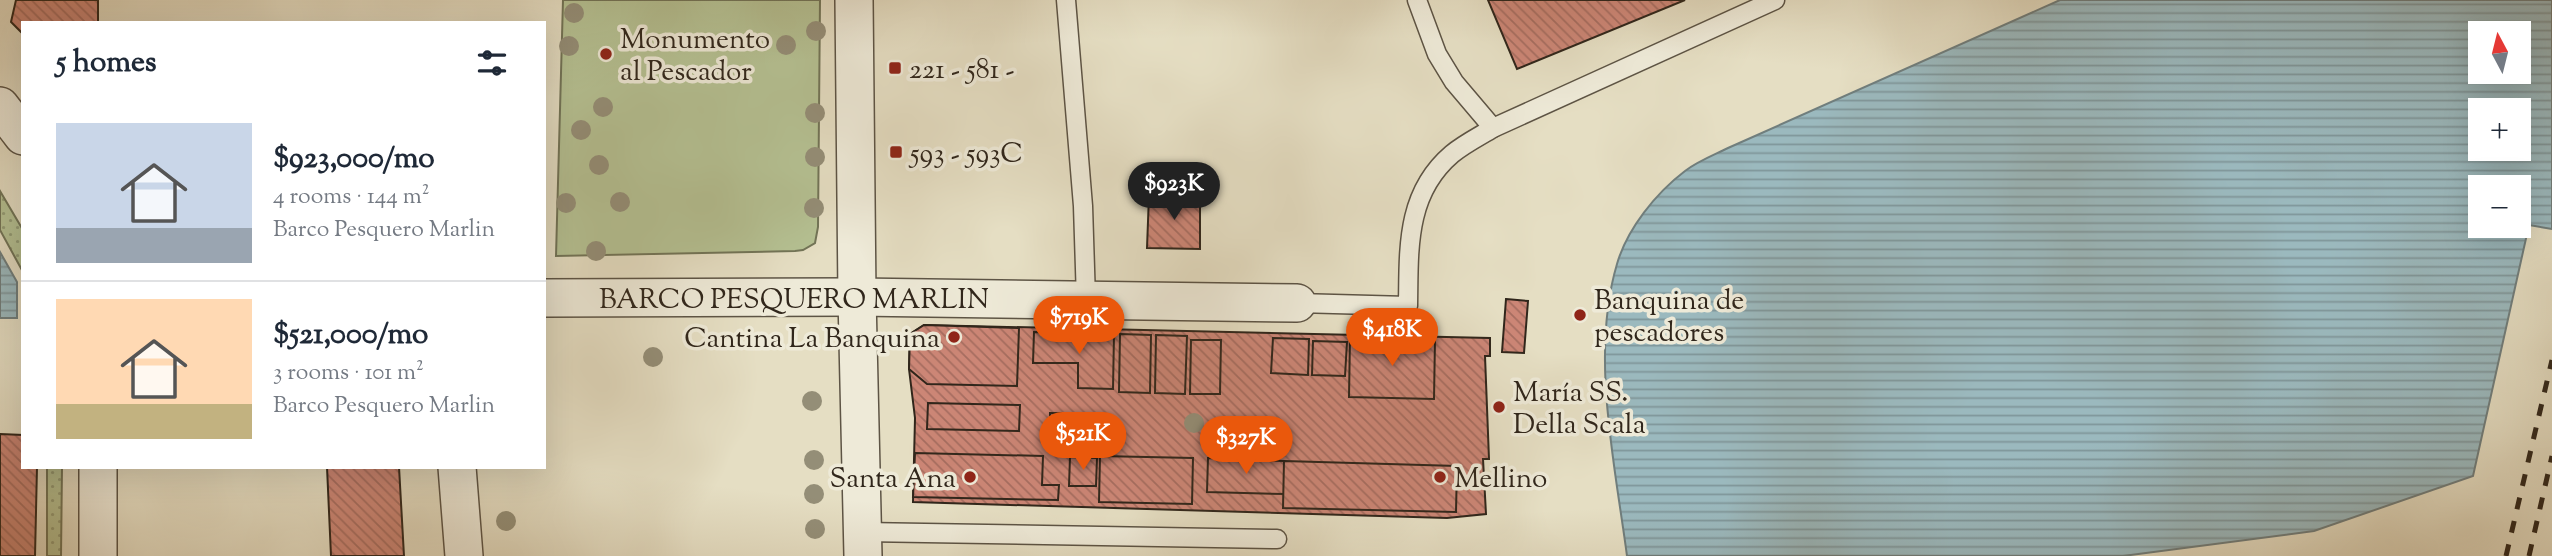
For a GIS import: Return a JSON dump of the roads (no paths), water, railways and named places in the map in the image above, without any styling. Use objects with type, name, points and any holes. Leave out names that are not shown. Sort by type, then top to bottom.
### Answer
[{"type":"street","points":[[854,0],[863,544]]},
{"type":"street","points":[[0,106],[21,133]]},
{"type":"street","name":"BARCO PESQUERO MARLIN","points":[[546,298],[857,297],[1297,303]]},
{"type":"street","points":[[98,469],[98,556]]},
{"type":"street","points":[[457,469],[464,556]]},
{"type":"lane","points":[[1066,0],[1083,206],[1086,300]]},
{"type":"lane","points":[[1418,0],[1437,54],[1454,82],[1493,128]]},
{"type":"lane","points":[[1297,303],[1408,306],[1409,243],[1419,196],[1432,174],[1452,153],[1493,128],[1775,0]]},
{"type":"lane","points":[[863,544],[1277,539]]},
{"type":"water","points":[[2060,0],[2552,0],[2552,229],[2531,225],[2531,175],[2468,175],[2468,238],[2526,238],[2473,476],[2314,531],[2123,556],[1627,556],[1607,410],[1605,335],[1609,299],[1617,264],[1635,225],[1674,180],[1701,161]]},
{"type":"water","points":[[0,252],[17,282],[17,318],[0,318]]},
{"type":"railway","points":[[2506,556],[2552,360]]},
{"type":"railway","points":[[2529,556],[2552,456]]},
{"type":"place","name":"Monumento al Pescador","points":[[606,54]]},
{"type":"place","name":"221 - 581 -","points":[[895,68]]},
{"type":"place","name":"593 - 593C","points":[[896,152]]},
{"type":"place","name":"Banquina de pescadores","points":[[1580,315]]},
{"type":"place","name":"Cantina La Banquina","points":[[954,337]]},
{"type":"place","name":"María SS. Della Scala","points":[[1499,407]]},
{"type":"place","name":"Santa Ana","points":[[970,477]]},
{"type":"place","name":"Mellino","points":[[1440,477]]}]
